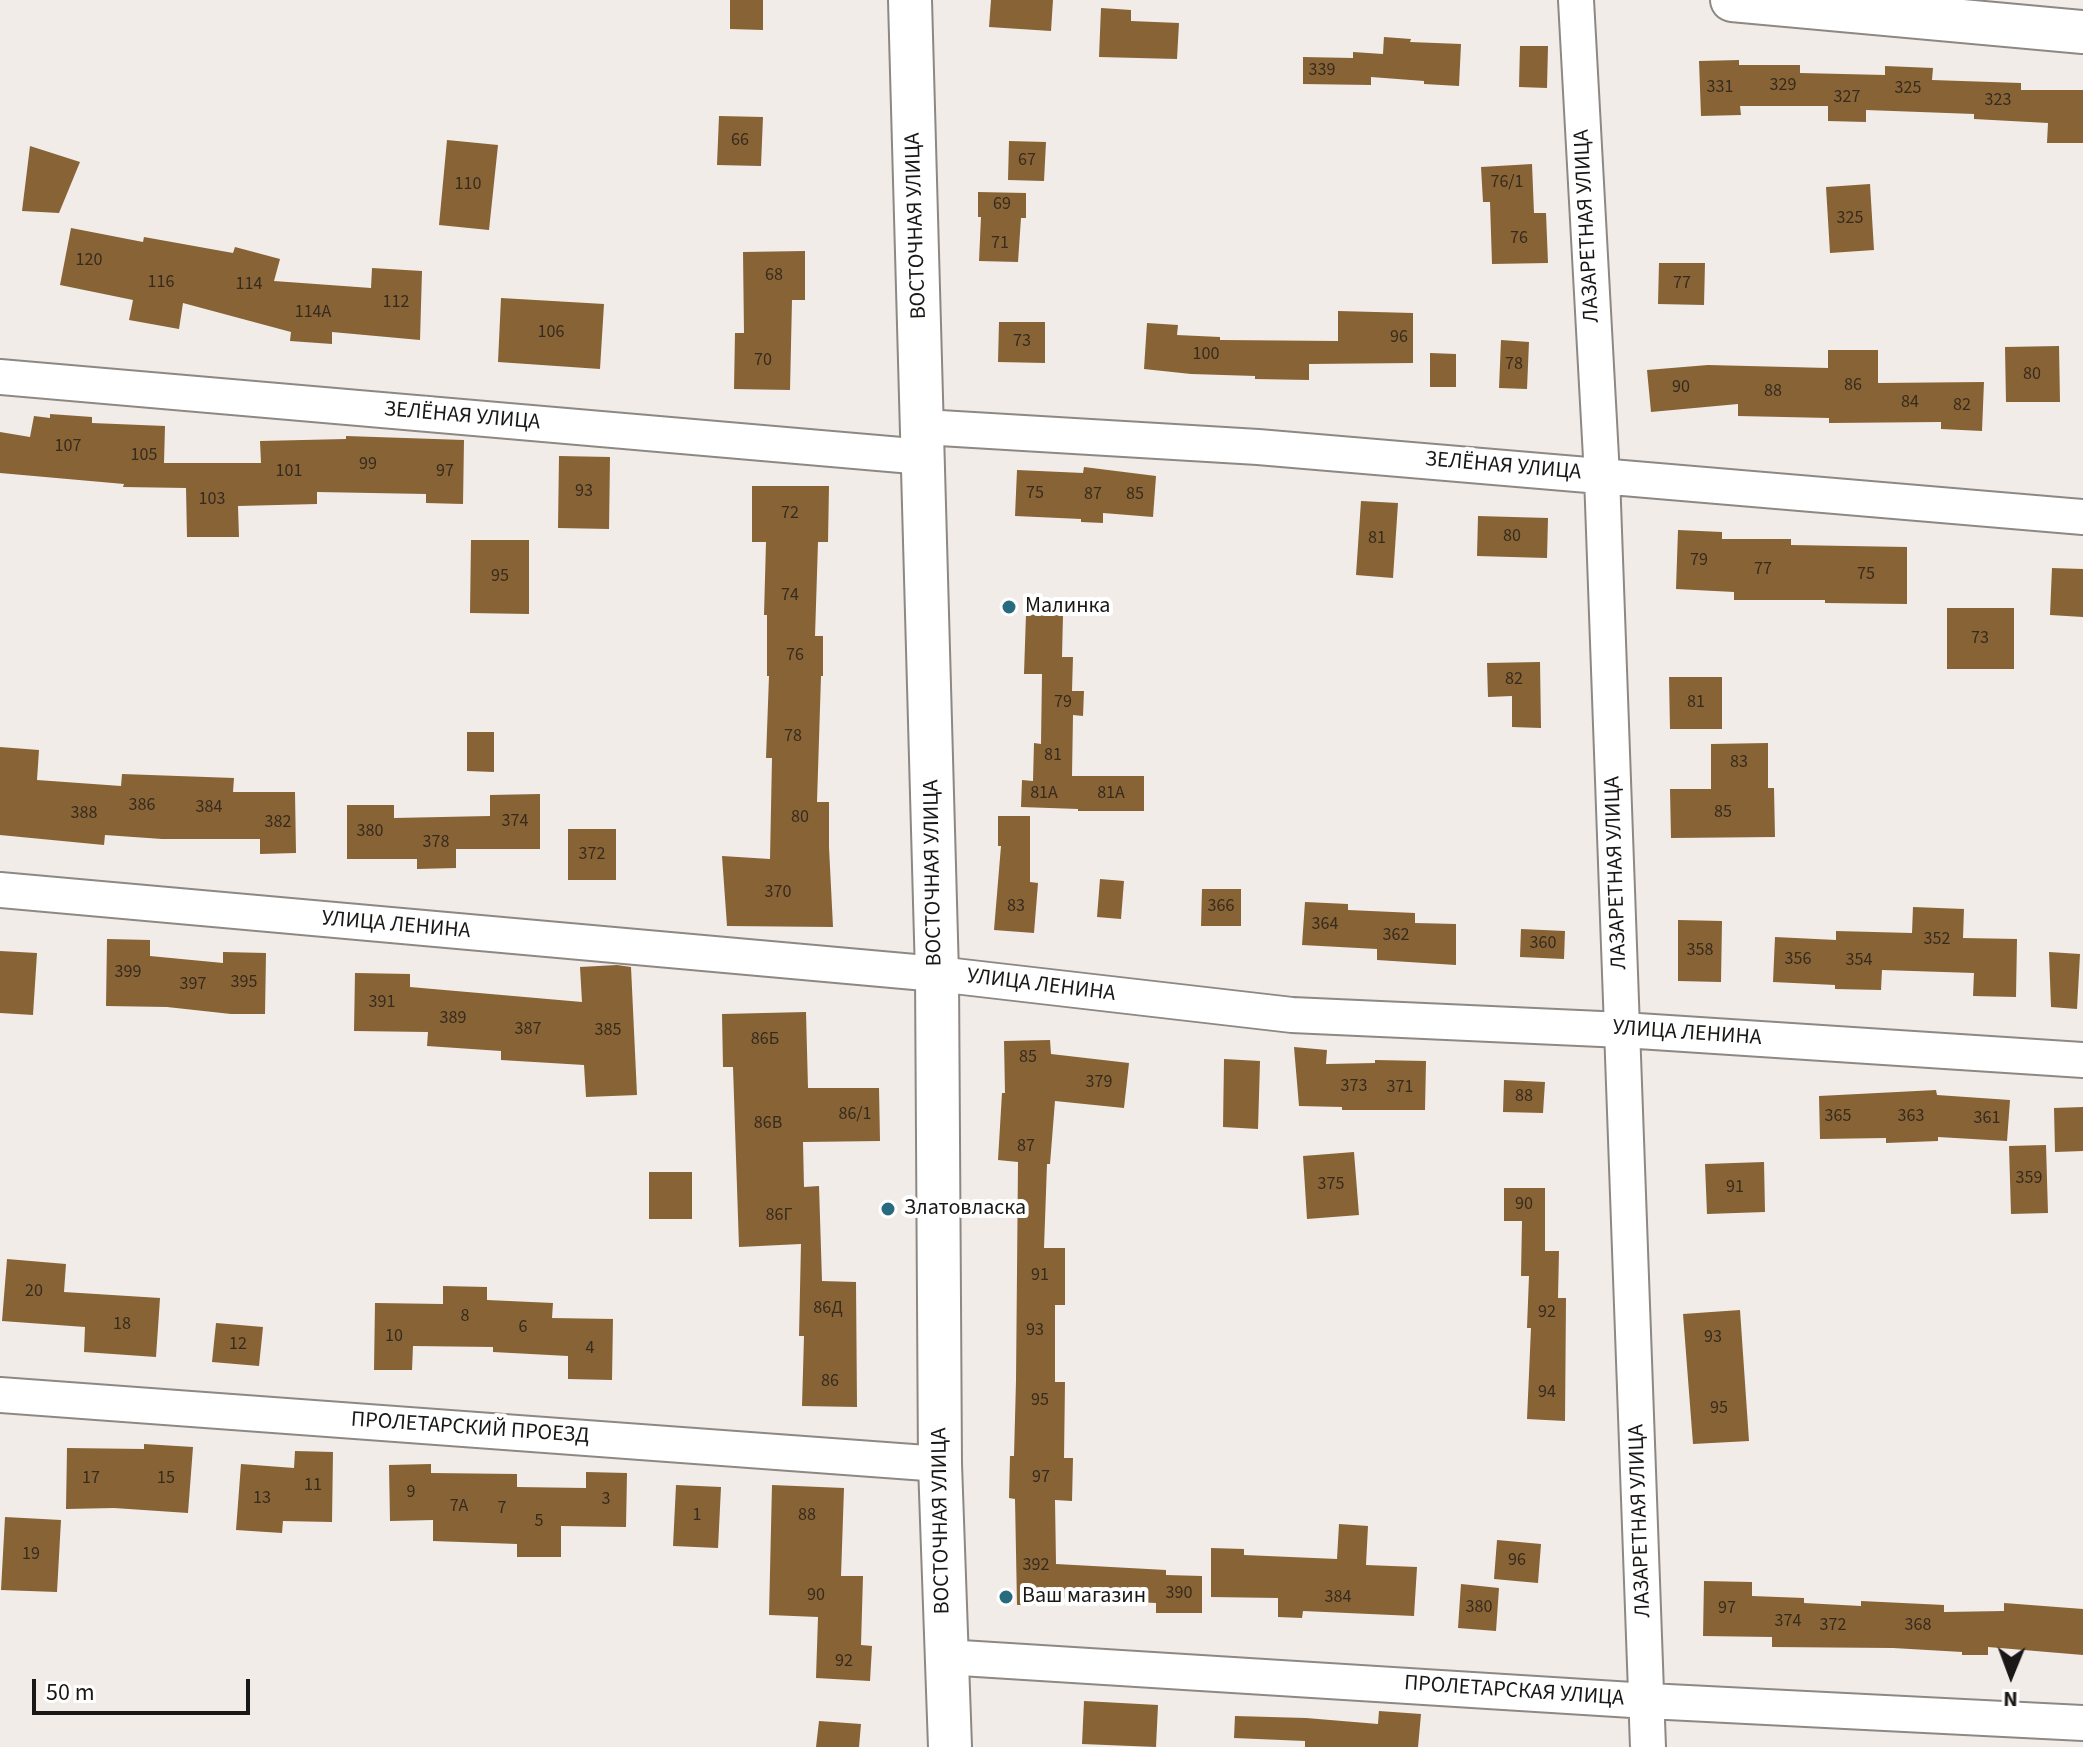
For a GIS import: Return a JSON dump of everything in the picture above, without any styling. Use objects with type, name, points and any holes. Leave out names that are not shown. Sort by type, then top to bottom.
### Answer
[{"type":"street","name":"ВОСТОЧНАЯ УЛИЦА","points":[[910,0],[937,974],[940,1464],[950,1747]]},
{"type":"street","name":"ЛАЗАРЕТНАЯ УЛИЦА","points":[[1576,0],[1602,476],[1648,1747]]},
{"type":"street","points":[[1732,0],[2083,32]]},
{"type":"street","name":"ЗЕЛЁНАЯ УЛИЦА","points":[[0,377],[924,442],[1258,447],[2083,517]]},
{"type":"street","name":"УЛИЦА ЛЕНИНА","points":[[0,890],[937,974],[1292,1015],[1623,1030],[2083,1060]]},
{"type":"street","name":"ПРОЛЕТАРСКИЙ ПРОЕЗД","points":[[0,1395],[940,1464]]},
{"type":"street","name":"ПРОЛЕТАРСКАЯ УЛИЦА","points":[[945,1657],[1648,1701],[2083,1723]]},
{"type":"building","points":[[730,0],[763,0],[763,30],[730,29]]},
{"type":"building","points":[[991,0],[1053,0],[1051,31],[989,27]]},
{"type":"building","points":[[1101,8],[1131,10],[1131,21],[1179,23],[1177,59],[1099,57]]},
{"type":"building","points":[[1384,37],[1411,39],[1410,42],[1461,44],[1459,86],[1371,77],[1371,85],[1303,84],[1303,57],[1353,58],[1353,52],[1383,54]]},
{"type":"building","points":[[1520,46],[1548,46],[1547,88],[1519,87]]},
{"type":"building","points":[[1739,60],[1739,65],[1800,65],[1800,73],[1885,75],[1885,66],[1933,68],[1932,80],[2021,83],[2021,90],[2083,90],[2083,143],[2047,143],[2048,123],[1974,119],[1974,114],[1866,110],[1866,122],[1828,121],[1828,106],[1740,106],[1741,115],[1701,116],[1699,61]]},
{"type":"building","points":[[719,116],[763,117],[761,166],[717,165]]},
{"type":"building","points":[[447,140],[498,145],[489,230],[439,225]]},
{"type":"building","points":[[1009,141],[1046,142],[1044,181],[1008,180]]},
{"type":"building","points":[[30,146],[80,162],[59,213],[22,211]]},
{"type":"building","points":[[1532,164],[1534,213],[1546,213],[1548,263],[1492,264],[1490,202],[1483,202],[1481,167]]},
{"type":"building","points":[[1870,184],[1874,250],[1830,253],[1826,187]]},
{"type":"building","points":[[978,192],[1026,193],[1026,218],[1021,218],[1018,262],[979,261],[981,217],[978,217]]},
{"type":"building","points":[[71,228],[143,242],[144,237],[233,253],[235,247],[280,259],[274,281],[371,288],[372,268],[422,271],[420,340],[332,332],[332,344],[290,341],[291,332],[183,303],[179,329],[129,320],[133,300],[60,285]]},
{"type":"building","points":[[805,251],[805,300],[792,300],[790,390],[734,389],[735,333],[744,333],[743,252]]},
{"type":"building","points":[[1659,263],[1705,263],[1704,305],[1658,304]]},
{"type":"building","points":[[501,298],[604,304],[600,369],[498,362]]},
{"type":"building","points":[[1338,311],[1413,313],[1413,363],[1309,364],[1309,380],[1255,379],[1255,376],[1144,369],[1147,323],[1178,325],[1177,335],[1220,337],[1220,340],[1338,341]]},
{"type":"building","points":[[999,322],[1045,322],[1045,363],[998,362]]},
{"type":"building","points":[[1501,340],[1529,342],[1527,389],[1499,388]]},
{"type":"building","points":[[2059,346],[2060,402],[2006,402],[2005,347]]},
{"type":"building","points":[[1828,350],[1878,350],[1878,383],[1984,382],[1982,431],[1941,429],[1941,422],[1829,423],[1829,418],[1738,416],[1738,404],[1651,412],[1647,370],[1708,365],[1828,368]]},
{"type":"building","points":[[1430,353],[1456,354],[1456,387],[1430,387]]},
{"type":"building","points":[[50,414],[92,417],[92,423],[165,426],[164,463],[261,463],[260,441],[346,439],[346,436],[464,440],[463,504],[426,503],[426,494],[317,492],[317,504],[238,506],[239,537],[187,537],[186,488],[123,487],[124,484],[0,473],[0,432],[30,437],[34,416],[50,418]]},
{"type":"building","points":[[559,456],[610,457],[609,529],[558,528]]},
{"type":"building","points":[[1084,467],[1156,476],[1153,517],[1103,513],[1103,523],[1015,516],[1017,470],[1083,473]]},
{"type":"building","points":[[752,486],[829,486],[828,542],[818,542],[815,636],[823,636],[817,802],[829,802],[833,927],[727,926],[722,856],[770,859],[772,758],[766,758],[769,676],[767,615],[764,615],[766,542],[752,542]]},
{"type":"building","points":[[1361,501],[1398,503],[1393,578],[1356,575]]},
{"type":"building","points":[[1478,516],[1548,518],[1547,558],[1477,556]]},
{"type":"building","points":[[1678,530],[1722,532],[1722,539],[1791,539],[1791,545],[1907,547],[1907,604],[1734,600],[1734,592],[1676,589]]},
{"type":"building","points":[[471,540],[529,540],[529,614],[470,613]]},
{"type":"building","points":[[2052,568],[2083,569],[2083,617],[2050,615]]},
{"type":"building","points":[[1947,608],[2014,608],[2014,669],[1947,669]]},
{"type":"building","points":[[1026,614],[1063,615],[1062,657],[1073,657],[1072,691],[1084,691],[1083,716],[1073,715],[1072,776],[1144,776],[1144,811],[1021,807],[1022,780],[1033,781],[1034,743],[1041,744],[1042,674],[1024,674]]},
{"type":"building","points":[[1540,662],[1541,728],[1512,727],[1512,696],[1488,697],[1487,663]]},
{"type":"building","points":[[1669,677],[1722,677],[1722,729],[1670,729]]},
{"type":"building","points":[[467,732],[494,732],[494,772],[467,771]]},
{"type":"building","points":[[1768,743],[1768,788],[1774,788],[1775,837],[1671,838],[1670,789],[1711,789],[1711,744]]},
{"type":"building","points":[[0,747],[39,750],[37,780],[121,786],[122,774],[234,778],[233,792],[295,792],[296,853],[260,854],[260,839],[162,839],[105,835],[104,845],[0,835]]},
{"type":"building","points":[[540,794],[540,849],[456,849],[456,868],[417,869],[417,859],[347,859],[347,805],[394,805],[394,818],[490,816],[490,795]]},
{"type":"building","points":[[998,816],[1030,816],[1030,882],[1038,883],[1034,933],[994,930],[1001,846],[998,846]]},
{"type":"building","points":[[568,829],[616,829],[616,880],[568,880]]},
{"type":"building","points":[[1100,879],[1124,881],[1121,919],[1097,917]]},
{"type":"building","points":[[1202,889],[1241,889],[1241,926],[1201,926]]},
{"type":"building","points":[[1305,902],[1348,904],[1348,910],[1415,913],[1415,923],[1456,924],[1456,965],[1377,960],[1377,949],[1302,945]]},
{"type":"building","points":[[1913,907],[1964,909],[1963,938],[2017,939],[2016,997],[1973,996],[1974,973],[1882,970],[1881,990],[1835,989],[1835,985],[1773,982],[1775,937],[1836,940],[1836,931],[1912,933]]},
{"type":"building","points":[[1678,920],[1722,921],[1721,982],[1678,981]]},
{"type":"building","points":[[1521,929],[1565,931],[1564,959],[1520,957]]},
{"type":"building","points":[[107,939],[150,940],[150,956],[223,963],[223,952],[266,953],[265,1014],[106,1006]]},
{"type":"building","points":[[0,951],[37,953],[33,1015],[0,1013]]},
{"type":"building","points":[[2049,952],[2080,954],[2077,1009],[2051,1007]]},
{"type":"building","points":[[580,967],[631,967],[637,1095],[586,1097],[584,1065],[501,1060],[501,1051],[427,1046],[428,1032],[354,1031],[355,973],[410,974],[410,987],[582,1002]]},
{"type":"building","points":[[806,1012],[808,1088],[879,1088],[880,1141],[803,1142],[804,1187],[819,1186],[822,1281],[856,1282],[857,1407],[802,1406],[804,1336],[799,1336],[801,1244],[739,1247],[733,1067],[723,1067],[722,1014]]},
{"type":"building","points":[[1050,1040],[1051,1054],[1129,1063],[1124,1108],[1055,1101],[1050,1164],[1047,1164],[1044,1248],[1065,1248],[1065,1305],[1055,1305],[1055,1382],[1065,1382],[1064,1458],[1073,1458],[1072,1501],[1055,1500],[1056,1564],[1166,1570],[1166,1575],[1202,1576],[1202,1613],[1156,1613],[1156,1603],[1057,1598],[1057,1604],[1017,1605],[1015,1499],[1009,1498],[1010,1456],[1014,1456],[1018,1162],[998,1160],[1002,1093],[1005,1093],[1004,1041]]},
{"type":"building","points":[[1294,1047],[1327,1050],[1326,1064],[1375,1063],[1375,1060],[1426,1061],[1425,1110],[1342,1110],[1342,1107],[1299,1106]]},
{"type":"building","points":[[1224,1059],[1260,1061],[1258,1129],[1223,1127]]},
{"type":"building","points":[[1504,1080],[1545,1082],[1543,1113],[1503,1112]]},
{"type":"building","points":[[1936,1090],[1937,1095],[2010,1100],[2007,1141],[1938,1137],[1938,1141],[1886,1143],[1886,1138],[1820,1139],[1819,1096]]},
{"type":"building","points":[[2083,1107],[2083,1151],[2055,1152],[2054,1108]]},
{"type":"building","points":[[2046,1145],[2048,1213],[2011,1214],[2009,1146]]},
{"type":"building","points":[[1354,1152],[1359,1215],[1307,1219],[1303,1156]]},
{"type":"building","points":[[1764,1162],[1765,1212],[1707,1214],[1705,1164]]},
{"type":"building","points":[[649,1172],[692,1172],[692,1219],[649,1219]]},
{"type":"building","points":[[1504,1188],[1545,1188],[1545,1251],[1559,1251],[1558,1298],[1566,1298],[1565,1421],[1527,1419],[1531,1328],[1527,1328],[1529,1276],[1521,1276],[1522,1221],[1504,1221]]},
{"type":"building","points":[[7,1259],[66,1264],[64,1292],[160,1298],[156,1357],[84,1352],[85,1327],[2,1321]]},
{"type":"building","points":[[443,1286],[487,1287],[487,1300],[553,1303],[552,1318],[613,1319],[612,1380],[568,1379],[568,1356],[493,1352],[493,1347],[413,1346],[412,1370],[374,1370],[375,1303],[443,1304]]},
{"type":"building","points":[[1740,1310],[1749,1441],[1693,1444],[1683,1314]]},
{"type":"building","points":[[216,1323],[263,1327],[259,1366],[212,1362]]},
{"type":"building","points":[[144,1444],[193,1447],[188,1513],[114,1508],[66,1509],[67,1448],[144,1449]]},
{"type":"building","points":[[295,1451],[333,1452],[332,1522],[283,1521],[282,1533],[236,1530],[241,1464],[294,1468]]},
{"type":"building","points":[[431,1464],[431,1473],[517,1474],[517,1487],[586,1488],[586,1472],[627,1473],[626,1527],[561,1526],[561,1557],[517,1557],[517,1544],[433,1541],[433,1520],[390,1521],[389,1465]]},
{"type":"building","points":[[676,1485],[721,1487],[718,1548],[673,1546]]},
{"type":"building","points":[[772,1485],[844,1488],[841,1576],[863,1576],[861,1645],[872,1646],[870,1681],[816,1678],[818,1617],[769,1615]]},
{"type":"building","points":[[5,1517],[61,1520],[57,1592],[1,1590]]},
{"type":"building","points":[[1339,1524],[1368,1526],[1366,1565],[1417,1567],[1414,1616],[1303,1611],[1302,1618],[1278,1617],[1278,1598],[1211,1597],[1211,1548],[1244,1549],[1244,1555],[1337,1559]]},
{"type":"building","points":[[1497,1540],[1541,1544],[1538,1583],[1494,1579]]},
{"type":"building","points":[[1704,1581],[1752,1582],[1752,1596],[1804,1598],[1804,1603],[1861,1606],[1861,1601],[1944,1605],[1944,1612],[2004,1611],[2004,1603],[2083,1609],[2083,1655],[1988,1647],[1988,1655],[1962,1655],[1962,1652],[1893,1648],[1772,1647],[1772,1637],[1703,1636]]},
{"type":"building","points":[[1461,1584],[1499,1588],[1496,1631],[1458,1628]]},
{"type":"building","points":[[1084,1701],[1158,1705],[1156,1747],[1082,1744]]},
{"type":"building","points":[[1379,1711],[1421,1714],[1418,1747],[1305,1747],[1305,1741],[1234,1738],[1235,1716],[1378,1724]]},
{"type":"building","points":[[819,1721],[861,1724],[859,1747],[816,1747]]},
{"type":"place","name":"Малинка","points":[[1009,607]]},
{"type":"place","name":"Златовласка","points":[[888,1209]]},
{"type":"place","name":"Ваш магазин","points":[[1006,1597]]}]
